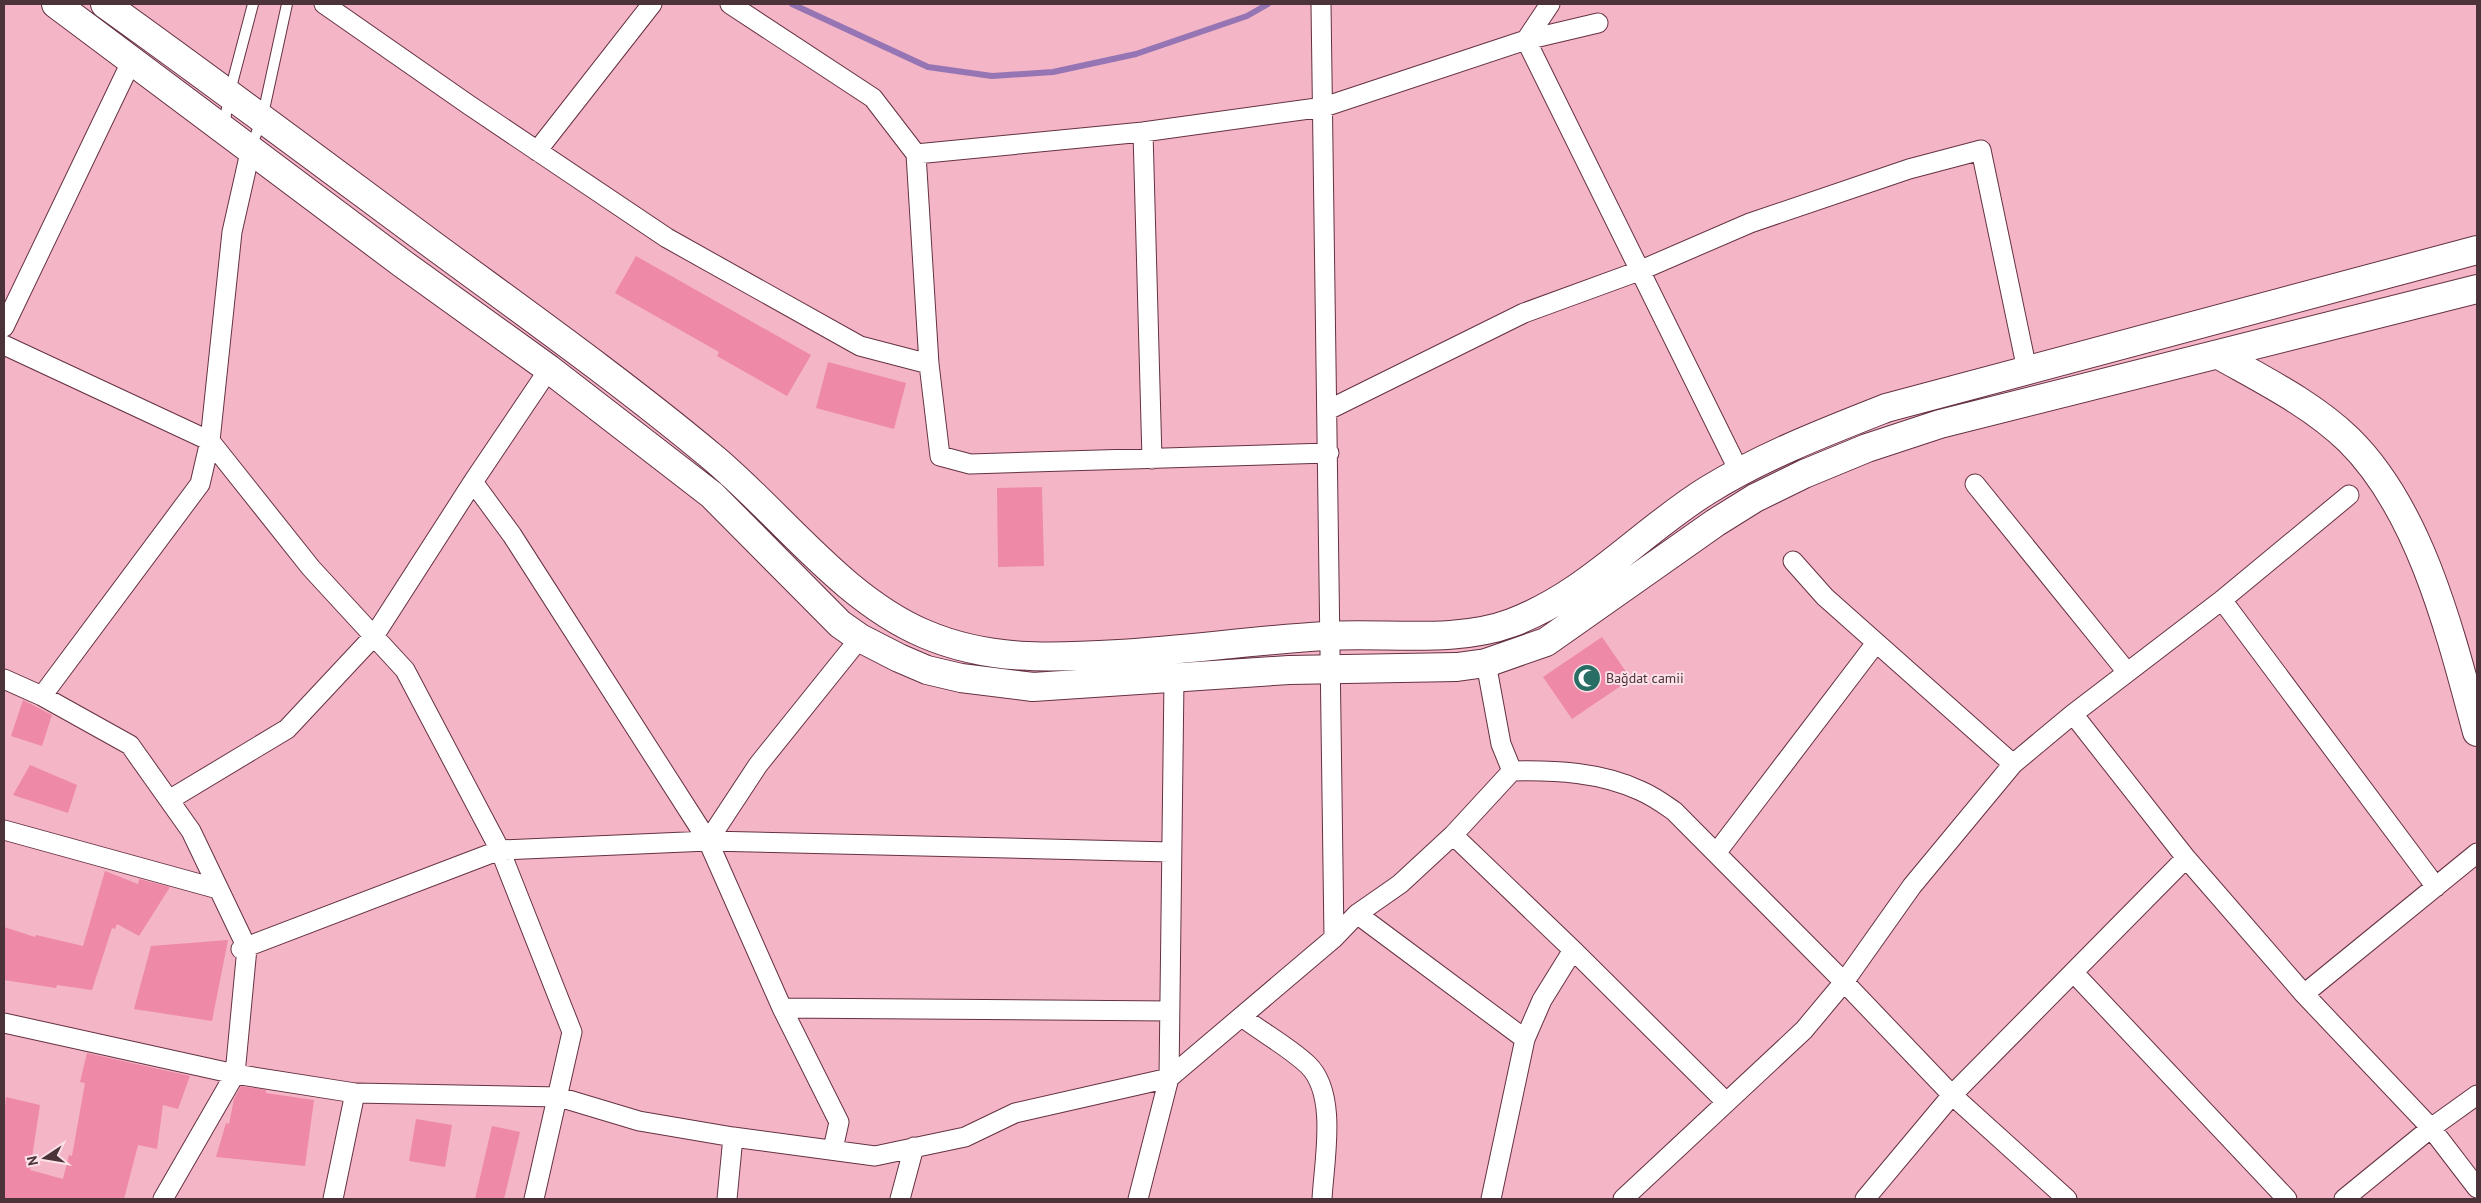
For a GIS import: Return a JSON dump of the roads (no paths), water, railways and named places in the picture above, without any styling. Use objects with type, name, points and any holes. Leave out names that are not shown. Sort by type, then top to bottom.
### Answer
[{"type":"main road","points":[[56,4],[251,148],[403,264],[549,369],[712,494],[820,605],[860,638],[927,670],[999,684],[1034,687],[1330,669],[1458,667],[1486,663],[1546,642],[1715,523],[1755,498],[1804,474],[1867,448],[1940,424],[2477,289]]},
{"type":"main road","points":[[105,4],[517,307],[712,457],[769,507],[840,578],[881,609],[916,630],[969,650],[1019,657],[1171,651],[1331,635],[1448,634],[1482,631],[1506,625],[1558,601],[1708,490],[1797,443],[1886,408],[2477,250]]},
{"type":"main road","points":[[2219,355],[2274,386],[2316,414],[2348,439],[2372,466],[2415,538],[2454,649],[2477,732]]},
{"type":"street","points":[[324,4],[667,238],[860,346],[929,364]]},
{"type":"street","points":[[537,151],[652,4]]},
{"type":"street","points":[[730,4],[873,98],[916,154],[929,364],[940,456],[970,464],[1328,453]]},
{"type":"street","points":[[1526,40],[1550,4]]},
{"type":"street","points":[[1321,8],[1324,107],[1334,938]]},
{"type":"street","points":[[916,154],[1143,132],[1324,107],[1526,40],[1598,23]]},
{"type":"street","points":[[1526,40],[1740,473]]},
{"type":"street","points":[[4,327],[132,60]]},
{"type":"street","points":[[1143,132],[1152,459]]},
{"type":"street","points":[[42,696],[200,484],[210,442],[232,232],[251,148]]},
{"type":"street","points":[[1328,410],[1524,313],[1639,271],[1750,223],[1909,169],[1981,150],[2027,370]]},
{"type":"street","points":[[4,345],[210,442],[310,568],[405,670],[500,850],[572,1032],[559,1097],[534,1199]]},
{"type":"street","points":[[169,800],[287,729],[374,636],[473,482],[549,369]]},
{"type":"street","points":[[473,482],[512,535],[708,841],[782,1008],[839,1122],[833,1149]]},
{"type":"street","points":[[1975,484],[2127,672]]},
{"type":"street","points":[[1623,1199],[1804,1030],[1844,982],[1912,886],[2013,764],[2073,714],[2222,600],[2349,495]]},
{"type":"street","points":[[1793,561],[1825,596],[2013,764]]},
{"type":"street","points":[[2222,600],[2436,887]]},
{"type":"street","points":[[708,841],[758,765],[860,638]]},
{"type":"street","points":[[1717,852],[1876,643]]},
{"type":"street","points":[[1486,663],[1501,744],[1512,771]]},
{"type":"street","points":[[4,679],[42,696],[130,745],[191,831],[244,948],[235,1074],[164,1199]]},
{"type":"street","points":[[1138,1199],[1169,1078],[1170,852],[1174,679]]},
{"type":"street","points":[[2073,714],[2186,858],[2304,994],[2431,1128],[2477,1188]]},
{"type":"street","points":[[4,1023],[235,1074],[355,1093],[559,1097],[639,1121],[733,1137],[875,1156],[965,1137],[1015,1113],[1169,1078],[1334,938],[1358,914],[1400,884],[1453,836],[1512,771],[1556,770],[1605,779],[1641,791],[1674,811],[1717,852],[1952,1095],[2066,1199]]},
{"type":"street","points":[[4,830],[218,888]]},
{"type":"street","points":[[1453,836],[1573,950],[1726,1102]]},
{"type":"street","points":[[244,948],[500,850],[708,841],[1170,852]]},
{"type":"street","points":[[2304,994],[2477,853]]},
{"type":"street","points":[[1865,1199],[1952,1095],[2186,858]]},
{"type":"street","points":[[1358,914],[1525,1039]]},
{"type":"street","points":[[1491,1199],[1525,1039],[1542,1000],[1573,950]]},
{"type":"street","points":[[2074,973],[2287,1199]]},
{"type":"street","points":[[782,1008],[1170,1011]]},
{"type":"street","points":[[1242,1017],[1308,1065],[1318,1078],[1327,1114],[1322,1199]]},
{"type":"street","points":[[333,1199],[355,1093]]},
{"type":"street","points":[[2344,1199],[2431,1128],[2477,1095]]},
{"type":"street","points":[[727,1199],[733,1137]]},
{"type":"street","points":[[900,1199],[914,1147]]},
{"type":"lane","points":[[224,128],[229,95],[253,4]]},
{"type":"lane","points":[[251,148],[262,119],[287,4]]},
{"type":"waterway","points":[[792,4],[928,67],[992,76],[1053,72],[1136,54],[1247,16],[1268,4]]},
{"type":"place","name":"Bağdat camii","points":[[1587,678]]}]
